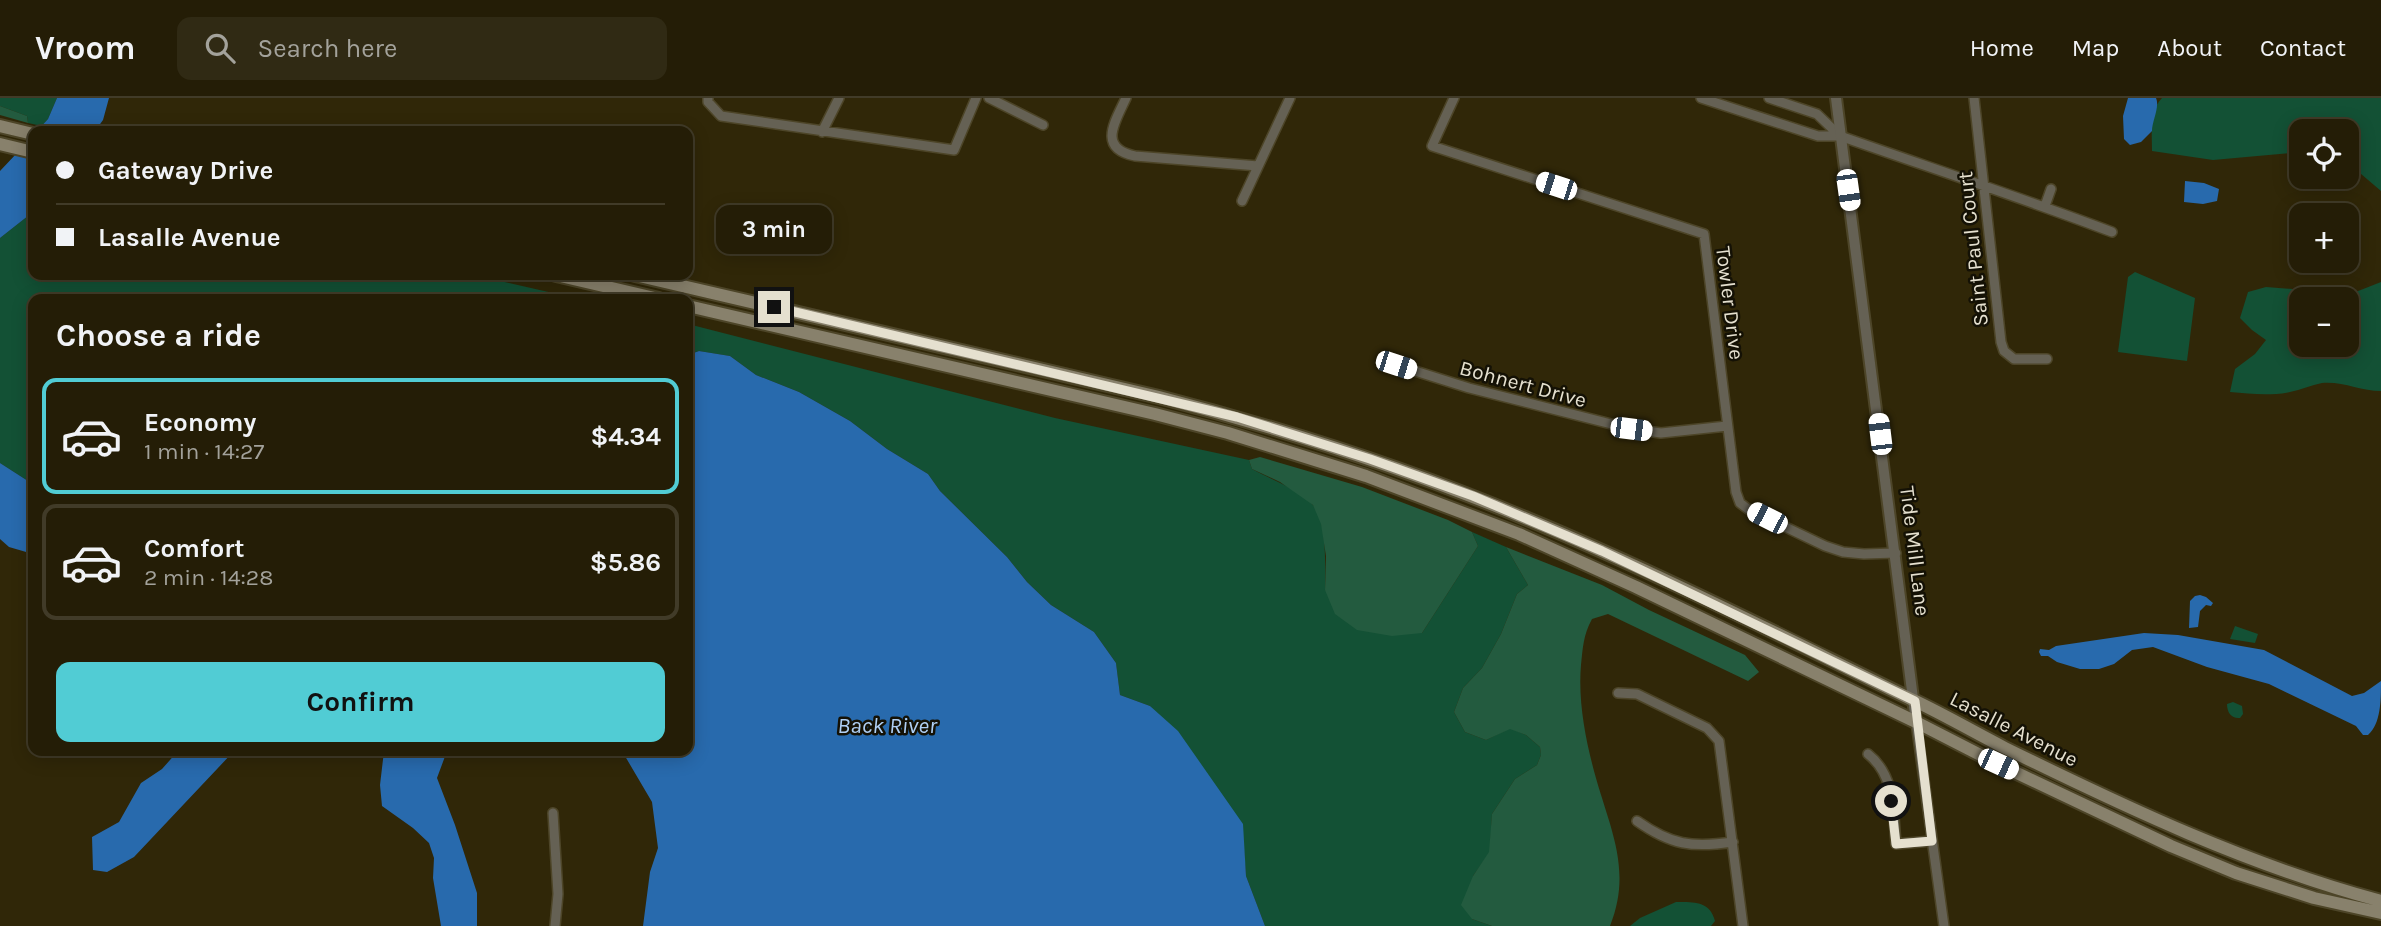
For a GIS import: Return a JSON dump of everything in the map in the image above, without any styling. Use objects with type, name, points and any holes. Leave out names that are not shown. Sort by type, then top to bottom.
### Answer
[{"type":"main road","points":[[0,126],[27,133]]},
{"type":"main road","points":[[3,145],[28,151]]},
{"type":"main road","points":[[577,280],[638,294]]},
{"type":"main road","name":"Lasalle Avenue","points":[[656,280],[1146,394],[1305,437],[1473,496],[1621,560],[1915,701],[2005,748],[2184,832],[2321,885],[2381,901]]},
{"type":"main road","name":"Lasalle Avenue","points":[[693,307],[1155,414],[1228,433],[1366,476],[1564,553],[2171,846],[2236,873],[2314,898],[2381,913]]},
{"type":"street","points":[[708,98],[713,111],[721,116],[954,150],[976,98]]},
{"type":"street","points":[[822,132],[839,98]]},
{"type":"street","points":[[989,98],[1043,125]]},
{"type":"street","points":[[1126,98],[1112,131],[1113,144],[1121,152],[1135,156],[1258,166]]},
{"type":"street","points":[[1242,201],[1290,98]]},
{"type":"street","name":"Towler Drive","points":[[1454,98],[1432,146],[1704,234],[1727,426],[1736,492],[1740,503],[1785,527],[1843,552],[1896,553]]},
{"type":"street","points":[[1701,98],[1818,136],[1840,136],[1985,188],[2045,206],[2112,232]]},
{"type":"street","points":[[1769,98],[1817,114],[1840,136]]},
{"type":"street","name":"Tide Mill Lane","points":[[1836,98],[1944,926]]},
{"type":"street","name":"Saint Paul Court","points":[[1974,98],[2001,342],[2004,351],[2014,359],[2047,359]]},
{"type":"street","points":[[2045,206],[2051,189]]},
{"type":"street","name":"Bohnert Drive","points":[[1396,365],[1469,388],[1631,429],[1661,433],[1727,426]]},
{"type":"street","points":[[1618,692],[1637,694],[1697,722],[1714,734],[1721,750],[1743,926]]},
{"type":"street","points":[[1868,754],[1879,763],[1888,778],[1896,844],[1932,841]]},
{"type":"street","points":[[553,813],[558,894],[555,926]]},
{"type":"street","points":[[1637,821],[1663,837],[1685,844],[1709,846],[1733,842]]},
{"type":"green space","points":[[0,98],[57,98],[42,126],[28,123],[27,116],[0,106]]},
{"type":"green space","points":[[2162,98],[2381,98],[2381,191],[2359,172],[2359,119],[2289,119],[2289,153],[2213,160],[2152,151],[2153,116]]},
{"type":"green space","points":[[0,106],[27,116],[28,123],[0,115]]},
{"type":"green space","points":[[28,216],[28,280],[496,280],[557,294],[28,294],[28,481],[0,463],[0,238]]},
{"type":"green space","points":[[2135,272],[2195,298],[2187,361],[2118,352],[2128,277]]},
{"type":"green space","points":[[2381,282],[2381,391],[2322,383],[2275,394],[2230,392],[2235,369],[2255,354],[2266,340],[2240,318],[2248,292],[2266,287],[2289,289],[2289,357],[2359,357],[2359,291]]},
{"type":"green space","points":[[693,325],[1055,418],[1249,460],[1252,469],[1301,495],[1318,513],[1325,546],[1325,590],[1422,633],[1478,546],[1472,532],[1506,547],[1528,585],[1517,594],[1501,634],[1482,668],[1463,688],[1454,712],[1465,732],[1486,740],[1510,728],[1526,735],[1540,747],[1541,755],[1537,765],[1515,779],[1492,814],[1490,852],[1473,876],[1472,919],[1492,926],[1265,926],[1246,876],[1242,824],[1150,706],[1120,695],[1116,663],[1094,632],[1051,605],[940,491],[928,474],[887,449],[850,421],[799,392],[756,375],[730,356],[699,351],[693,353]]},
{"type":"green space","points":[[1260,457],[1362,487],[1472,532],[1478,546],[1422,633],[1392,636],[1357,630],[1335,614],[1325,590],[1326,556],[1321,524],[1313,505],[1280,482],[1252,469],[1249,460]]},
{"type":"green space","points":[[1506,547],[1602,585],[1745,655],[1759,672],[1748,681],[1608,614],[1592,619],[1583,647],[1581,692],[1588,745],[1612,830],[1619,867],[1617,905],[1610,926],[1492,926],[1472,919],[1461,905],[1473,876],[1489,852],[1492,814],[1515,779],[1537,765],[1541,755],[1540,747],[1526,735],[1510,729],[1486,740],[1465,732],[1454,712],[1463,688],[1482,668],[1501,634],[1517,594],[1528,585]]},
{"type":"green space","points":[[2235,626],[2258,634],[2255,643],[2230,639]]},
{"type":"green space","points":[[2233,702],[2242,706],[2243,714],[2240,718],[2229,713],[2227,704]]},
{"type":"green space","points":[[1676,902],[1705,906],[1713,914],[1715,921],[1711,926],[1630,926],[1640,918]]},
{"type":"water","points":[[57,98],[109,98],[99,126],[42,126],[48,119]]},
{"type":"water","points":[[2128,98],[2156,98],[2157,102],[2152,131],[2141,142],[2130,145],[2124,139],[2123,116]]},
{"type":"water","points":[[28,141],[28,216],[0,238],[0,171]]},
{"type":"water","points":[[2185,181],[2204,183],[2219,189],[2217,201],[2203,204],[2184,202]]},
{"type":"water","name":"Back River","points":[[699,351],[730,356],[756,375],[799,392],[850,421],[887,449],[928,474],[940,491],[1051,605],[1094,632],[1116,663],[1120,695],[1150,706],[1178,731],[1243,824],[1246,876],[1265,926],[643,926],[650,872],[658,848],[652,802],[625,756],[693,756],[693,353]]},
{"type":"water","points":[[0,463],[28,481],[28,553],[9,547],[0,539]]},
{"type":"water","points":[[2200,595],[2213,603],[2200,611],[2198,627],[2189,628],[2190,601]]},
{"type":"water","points":[[2144,633],[2178,635],[2264,650],[2352,696],[2364,693],[2381,681],[2376,725],[2368,735],[2363,735],[2356,726],[2269,684],[2207,667],[2153,647],[2132,650],[2114,664],[2099,669],[2080,669],[2057,662],[2048,656],[2041,656],[2039,652],[2040,649],[2049,650],[2056,646]]},
{"type":"water","points":[[174,756],[229,756],[134,857],[107,872],[93,870],[92,837],[119,822],[141,783],[162,769]]},
{"type":"water","points":[[383,756],[445,756],[437,778],[477,893],[477,926],[441,926],[433,878],[434,858],[429,843],[382,806],[380,785]]},
{"type":"route","points":[[774,307],[1159,397],[1260,424],[1473,496],[1571,537],[1915,701],[1932,841],[1896,844],[1891,801]]}]
